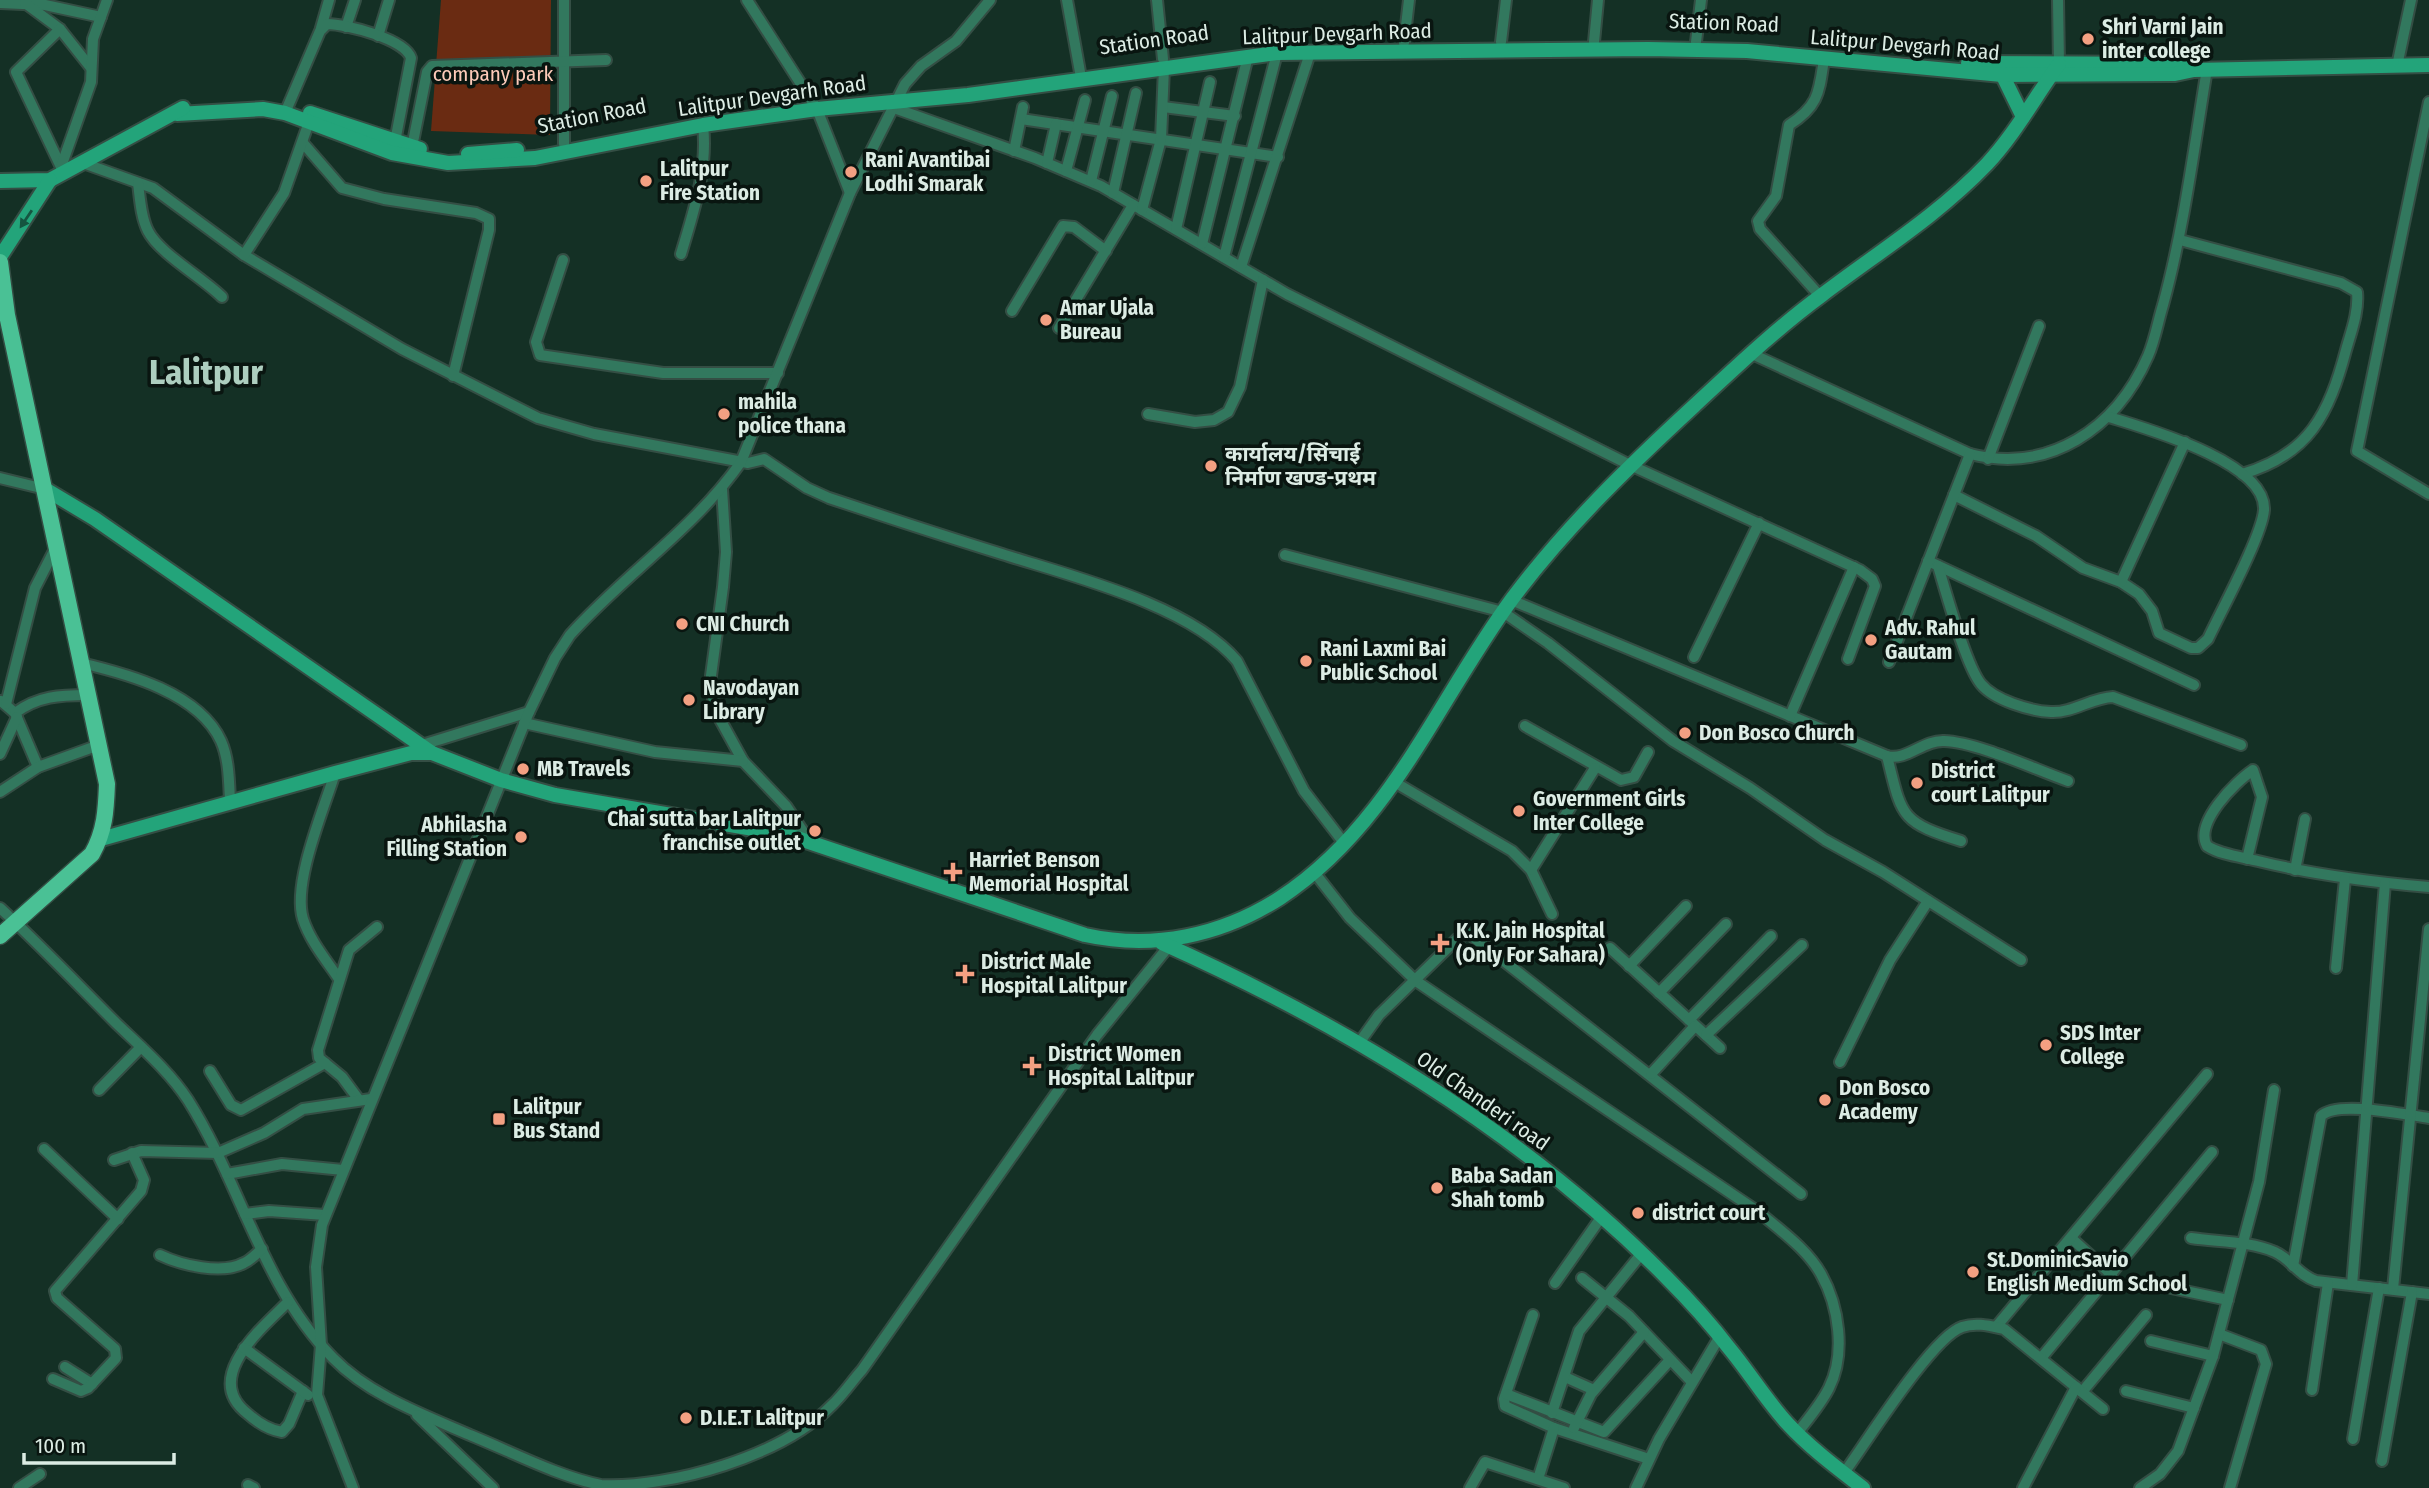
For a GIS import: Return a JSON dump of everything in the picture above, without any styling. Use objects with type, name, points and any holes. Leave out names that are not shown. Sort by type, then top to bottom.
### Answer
[{"type":"main road","name":"Station Road","points":[[898,101],[1080,72],[1293,44],[1696,42],[1779,45],[1999,70]]},
{"type":"main road","name":"Lalitpur Devgarh Road","points":[[83,163],[177,114],[243,108],[286,110],[309,122],[449,163],[495,162],[564,153],[814,105],[898,101],[1164,63],[1277,53],[1648,49],[1747,51],[1824,59],[1999,70],[2175,74],[2201,69],[2429,65]]},
{"type":"main road","points":[[1999,70],[2023,117]]},
{"type":"main road","points":[[45,489],[95,519],[427,749],[501,780],[555,795],[728,823],[810,842],[1085,935],[1111,941],[1165,944],[1236,921],[1279,899],[1339,848],[1396,782],[1507,606],[1557,542],[1630,465],[1752,354],[1820,296],[1911,233],[1990,161],[2055,70]]},
{"type":"main road","name":"Station Road","points":[[286,110],[335,120],[393,148],[412,147],[465,154],[564,144],[690,118],[814,105]]},
{"type":"main road","points":[[0,181],[58,174],[83,163]]},
{"type":"main road","points":[[0,936],[92,854],[101,839],[106,816],[107,785],[99,745],[45,489],[6,341],[3,305],[0,261],[58,174]]},
{"type":"main road","points":[[101,839],[230,801],[427,749]]},
{"type":"main road","name":"Old Chanderi road","points":[[1165,944],[1266,992],[1359,1043],[1505,1140],[1602,1216],[1642,1253],[1720,1336],[1793,1427],[1863,1488]]},
{"type":"street","points":[[58,174],[83,108],[92,70],[91,55],[107,0]]},
{"type":"street","points":[[286,110],[320,31],[329,0]]},
{"type":"street","points":[[346,27],[355,0]]},
{"type":"street","points":[[378,36],[389,0]]},
{"type":"street","points":[[564,0],[564,144]]},
{"type":"street","points":[[747,0],[814,105],[850,193]]},
{"type":"street","points":[[353,1488],[318,1402],[316,1387],[321,1345],[317,1267],[326,1215],[524,723],[555,657],[570,635],[722,489],[741,462],[850,193],[911,75],[957,41],[990,0]]},
{"type":"street","points":[[1067,0],[1080,72]]},
{"type":"street","points":[[1059,328],[1106,251],[1138,207],[1161,139],[1164,63],[1157,0]]},
{"type":"street","points":[[1404,43],[1409,0]]},
{"type":"street","points":[[1501,42],[1506,0]]},
{"type":"street","points":[[1594,42],[1598,0]]},
{"type":"street","points":[[1696,42],[1701,0]]},
{"type":"street","points":[[2055,70],[2058,0]]},
{"type":"street","points":[[2397,66],[2411,0]]},
{"type":"street","points":[[4,2],[25,3],[101,17]]},
{"type":"street","points":[[25,3],[60,29],[92,70]]},
{"type":"street","points":[[320,31],[327,24],[346,27],[398,42],[409,51],[411,58],[393,148]]},
{"type":"street","points":[[58,174],[16,72],[60,29]]},
{"type":"street","points":[[1241,267],[1310,52]]},
{"type":"street","points":[[1224,257],[1277,53]]},
{"type":"street","points":[[1202,244],[1248,56]]},
{"type":"street","points":[[1820,296],[1760,229],[1758,221],[1776,196],[1789,125],[1809,110],[1819,96],[1824,59]]},
{"type":"street","points":[[412,147],[426,72],[432,66],[606,60]]},
{"type":"street","points":[[1752,354],[1970,454],[1988,459],[2026,460],[2048,454],[2082,436],[2109,417],[2132,386],[2149,354],[2180,240],[2201,69]]},
{"type":"street","points":[[1176,229],[1210,82]]},
{"type":"street","points":[[1113,193],[1136,93]]},
{"type":"street","points":[[1091,181],[1112,96]]},
{"type":"street","points":[[1066,171],[1085,100]]},
{"type":"street","points":[[898,101],[1091,181],[1263,280],[1630,465],[1866,573],[1875,586],[1848,659]]},
{"type":"street","points":[[2429,102],[2357,451],[2429,495]]},
{"type":"street","points":[[1014,151],[1023,107]]},
{"type":"street","points":[[1163,107],[1235,116]]},
{"type":"street","points":[[1021,119],[1278,157]]},
{"type":"street","points":[[244,255],[285,192],[309,122]]},
{"type":"street","points":[[1047,163],[1056,124]]},
{"type":"street","points":[[681,254],[703,175],[706,154],[703,125]]},
{"type":"street","points":[[303,143],[342,188],[384,199],[476,213],[489,219],[489,230],[453,376]]},
{"type":"street","points":[[83,163],[163,195],[197,224],[244,255],[453,376],[538,418],[569,429],[741,462],[759,461],[829,498],[1154,606],[1211,637],[1237,661],[1304,790],[1339,848]]},
{"type":"street","points":[[2416,164],[2429,167]]},
{"type":"street","points":[[138,183],[142,215],[148,233],[157,244],[203,278],[222,297]]},
{"type":"street","points":[[1012,312],[1063,226],[1074,227],[1106,251]]},
{"type":"street","points":[[2180,240],[2341,283],[2357,292],[2355,316],[2336,387],[2320,422],[2289,453],[2272,464],[2242,474]]},
{"type":"street","points":[[563,260],[536,342],[540,355],[663,373],[778,373]]},
{"type":"street","points":[[1148,414],[1195,422],[1214,420],[1227,412],[1240,387],[1263,280]]},
{"type":"street","points":[[1988,459],[2039,326]]},
{"type":"street","points":[[1954,495],[2036,536],[2083,568],[2121,582],[2147,601],[2156,628],[2164,637],[2191,648],[2204,644],[2262,519],[2263,500],[2260,492],[2242,474],[2207,452],[2109,417]]},
{"type":"street","points":[[2121,582],[2185,442]]},
{"type":"street","points":[[1889,662],[1933,564],[1970,454]]},
{"type":"street","points":[[0,478],[45,489]]},
{"type":"street","points":[[722,489],[726,552],[710,683],[716,712],[743,761],[786,806],[810,842]]},
{"type":"street","points":[[1694,657],[1759,523]]},
{"type":"street","points":[[38,768],[16,715],[3,702],[35,587],[57,545]]},
{"type":"street","points":[[1285,555],[1507,606],[1887,756],[1899,756],[1928,743],[1945,741],[1969,746],[2068,781]]},
{"type":"street","points":[[1933,564],[2194,685]]},
{"type":"street","points":[[1933,564],[1972,667],[1981,685],[1992,693],[2048,712],[2073,708],[2092,699],[2113,697],[2241,745]]},
{"type":"street","points":[[1790,716],[1854,567]]},
{"type":"street","points":[[1507,606],[1548,643],[1673,741],[1750,788],[1825,841],[1928,901],[2021,960]]},
{"type":"street","points":[[81,663],[151,683],[177,698],[206,721],[222,744],[230,801]]},
{"type":"street","points":[[0,754],[16,715],[32,701],[57,695],[88,695]]},
{"type":"street","points":[[427,749],[529,712]]},
{"type":"street","points":[[524,723],[655,752],[743,761]]},
{"type":"street","points":[[1525,726],[1595,768],[1627,780],[1638,771],[1648,752]]},
{"type":"street","points":[[0,793],[38,768],[99,745]]},
{"type":"street","points":[[1887,756],[1899,799],[1912,822],[1961,841]]},
{"type":"street","points":[[1531,870],[1595,768]]},
{"type":"street","points":[[2247,859],[2262,797],[2253,770],[2237,781],[2222,799],[2204,835],[2207,846],[2247,859],[2295,870],[2345,879],[2429,887]]},
{"type":"street","points":[[335,773],[309,859],[301,905],[310,934],[340,979]]},
{"type":"street","points":[[1396,782],[1512,851],[1531,870],[1552,914]]},
{"type":"street","points":[[2295,870],[2305,819]]},
{"type":"street","points":[[1314,872],[1350,918],[1416,981],[1760,1213],[1805,1254],[1821,1274],[1833,1304],[1839,1348],[1830,1387],[1793,1427]]},
{"type":"street","points":[[2336,968],[2345,879]]},
{"type":"street","points":[[2352,1286],[2385,883]]},
{"type":"street","points":[[1840,1062],[1890,960],[1928,901]]},
{"type":"street","points":[[1629,966],[1686,906]]},
{"type":"street","points":[[0,908],[141,1047],[187,1098],[218,1153],[288,1302],[321,1345],[352,1375],[413,1410],[602,1486],[639,1487],[676,1483],[714,1472],[778,1446],[832,1406],[862,1370],[1097,1035],[1165,944]]},
{"type":"street","points":[[1659,993],[1726,924]]},
{"type":"street","points":[[359,1100],[342,1077],[319,1058],[318,1050],[349,950],[377,927]]},
{"type":"street","points":[[2393,1289],[2429,929]]},
{"type":"street","points":[[1359,1043],[1379,1015],[1463,934],[1474,935],[1539,991],[1651,1074],[1801,1194]]},
{"type":"street","points":[[1651,1074],[1692,1023],[1771,936]]},
{"type":"street","points":[[1706,1035],[1802,945]]},
{"type":"street","points":[[1610,948],[1720,1048]]},
{"type":"street","points":[[99,1090],[141,1047]]},
{"type":"street","points":[[210,1071],[231,1105],[241,1110],[325,1063]]},
{"type":"street","points":[[1996,1327],[2207,1074]]},
{"type":"street","points":[[2140,1488],[2170,1463],[2213,1356],[2266,1150],[2274,1090]]},
{"type":"street","points":[[114,1160],[132,1153],[218,1153],[257,1136],[303,1109],[371,1098]]},
{"type":"street","points":[[2293,1266],[2321,1116],[2333,1109],[2429,1118]]},
{"type":"street","points":[[44,1149],[118,1219]]},
{"type":"street","points":[[2042,1357],[2212,1152]]},
{"type":"street","points":[[53,1379],[76,1391],[85,1390],[114,1362],[117,1352],[57,1298],[57,1286],[118,1219],[144,1184],[132,1153]]},
{"type":"street","points":[[227,1174],[282,1164],[343,1170]]},
{"type":"street","points":[[245,1214],[269,1211],[326,1215]]},
{"type":"street","points":[[1555,1283],[1602,1216]]},
{"type":"street","points":[[2071,1238],[2112,1275]]},
{"type":"street","points":[[2191,1238],[2278,1253],[2307,1278],[2328,1283],[2429,1294]]},
{"type":"street","points":[[160,1255],[187,1264],[226,1268],[246,1263],[262,1249]]},
{"type":"street","points":[[1552,1413],[1579,1331],[1642,1253]]},
{"type":"street","points":[[1582,1278],[1644,1332],[1691,1381]]},
{"type":"street","points":[[2312,1390],[2328,1283]]},
{"type":"street","points":[[2171,1288],[2228,1300]]},
{"type":"street","points":[[2353,1439],[2379,1288]]},
{"type":"street","points":[[2382,1461],[2412,1292]]},
{"type":"street","points":[[288,1302],[244,1348],[234,1366],[232,1389],[242,1410],[278,1432],[286,1430],[303,1391]]},
{"type":"street","points":[[1533,1315],[1504,1404],[1554,1428],[1607,1431],[1670,1360]]},
{"type":"street","points":[[2023,1488],[2079,1390],[2146,1315]]},
{"type":"street","points":[[1844,1473],[1947,1336],[1960,1328],[1974,1325],[2004,1329],[2042,1357],[2103,1409]]},
{"type":"street","points":[[1574,1429],[1594,1390],[1644,1332]]},
{"type":"street","points":[[2219,1334],[2261,1350],[2266,1364],[2230,1488]]},
{"type":"street","points":[[1636,1488],[1649,1458],[1691,1381],[1720,1336]]},
{"type":"street","points":[[2151,1341],[2213,1356]]},
{"type":"street","points":[[244,1348],[318,1402]]},
{"type":"street","points":[[65,1367],[93,1384]]},
{"type":"street","points":[[1565,1377],[1594,1390]]},
{"type":"street","points":[[2126,1391],[2194,1408]]},
{"type":"street","points":[[1506,1394],[1552,1413],[1574,1429],[1649,1458]]},
{"type":"street","points":[[413,1410],[493,1488]]},
{"type":"street","points":[[1538,1479],[1554,1428]]},
{"type":"street","points":[[1469,1488],[1485,1462],[1564,1488]]},
{"type":"street","points":[[19,1488],[40,1474]]},
{"type":"green space","name":"company park","points":[[441,0],[551,0],[550,135],[431,131]]},
{"type":"place","name":"Shri Varni Jain inter college","points":[[2088,39]]},
{"type":"place","name":"Rani Avantibai Lodhi Smarak","points":[[851,172]]},
{"type":"place","name":"Lalitpur Fire Station","points":[[646,181]]},
{"type":"place","name":"Amar Ujala Bureau","points":[[1046,320]]},
{"type":"place","name":"mahila police thana","points":[[724,414]]},
{"type":"place","name":"कार्यालय/सिंचाई निर्माण खण्ड-प्रथम","points":[[1211,466]]},
{"type":"place","name":"CNI Church","points":[[682,624]]},
{"type":"place","name":"Adv. Rahul Gautam","points":[[1871,640]]},
{"type":"place","name":"Rani Laxmi Bai Public School","points":[[1306,661]]},
{"type":"place","name":"Navodayan Library","points":[[689,700]]},
{"type":"place","name":"Don Bosco Church","points":[[1685,733]]},
{"type":"place","name":"MB Travels","points":[[523,769]]},
{"type":"place","name":"District court Lalitpur","points":[[1917,783]]},
{"type":"place","name":"Government Girls Inter College","points":[[1519,811]]},
{"type":"place","name":"Chai sutta bar Lalitpur franchise outlet","points":[[815,831]]},
{"type":"place","name":"Abhilasha Filling Station","points":[[521,837]]},
{"type":"place","name":"Harriet Benson Memorial Hospital","points":[[953,872]]},
{"type":"place","name":"K.K. Jain Hospital (Only For Sahara)","points":[[1440,943]]},
{"type":"place","name":"District Male Hospital Lalitpur","points":[[965,974]]},
{"type":"place","name":"SDS Inter College","points":[[2046,1045]]},
{"type":"place","name":"District Women Hospital Lalitpur","points":[[1032,1066]]},
{"type":"place","name":"Don Bosco Academy","points":[[1825,1100]]},
{"type":"place","name":"Lalitpur Bus Stand","points":[[499,1119]]},
{"type":"place","name":"Baba Sadan Shah tomb","points":[[1437,1188]]},
{"type":"place","name":"district court","points":[[1638,1213]]},
{"type":"place","name":"St.DominicSavio English Medium School","points":[[1973,1272]]},
{"type":"place","name":"D.I.E.T Lalitpur","points":[[686,1418]]},
{"type":"district","name":"Lalitpur","points":[[206,372]]}]
